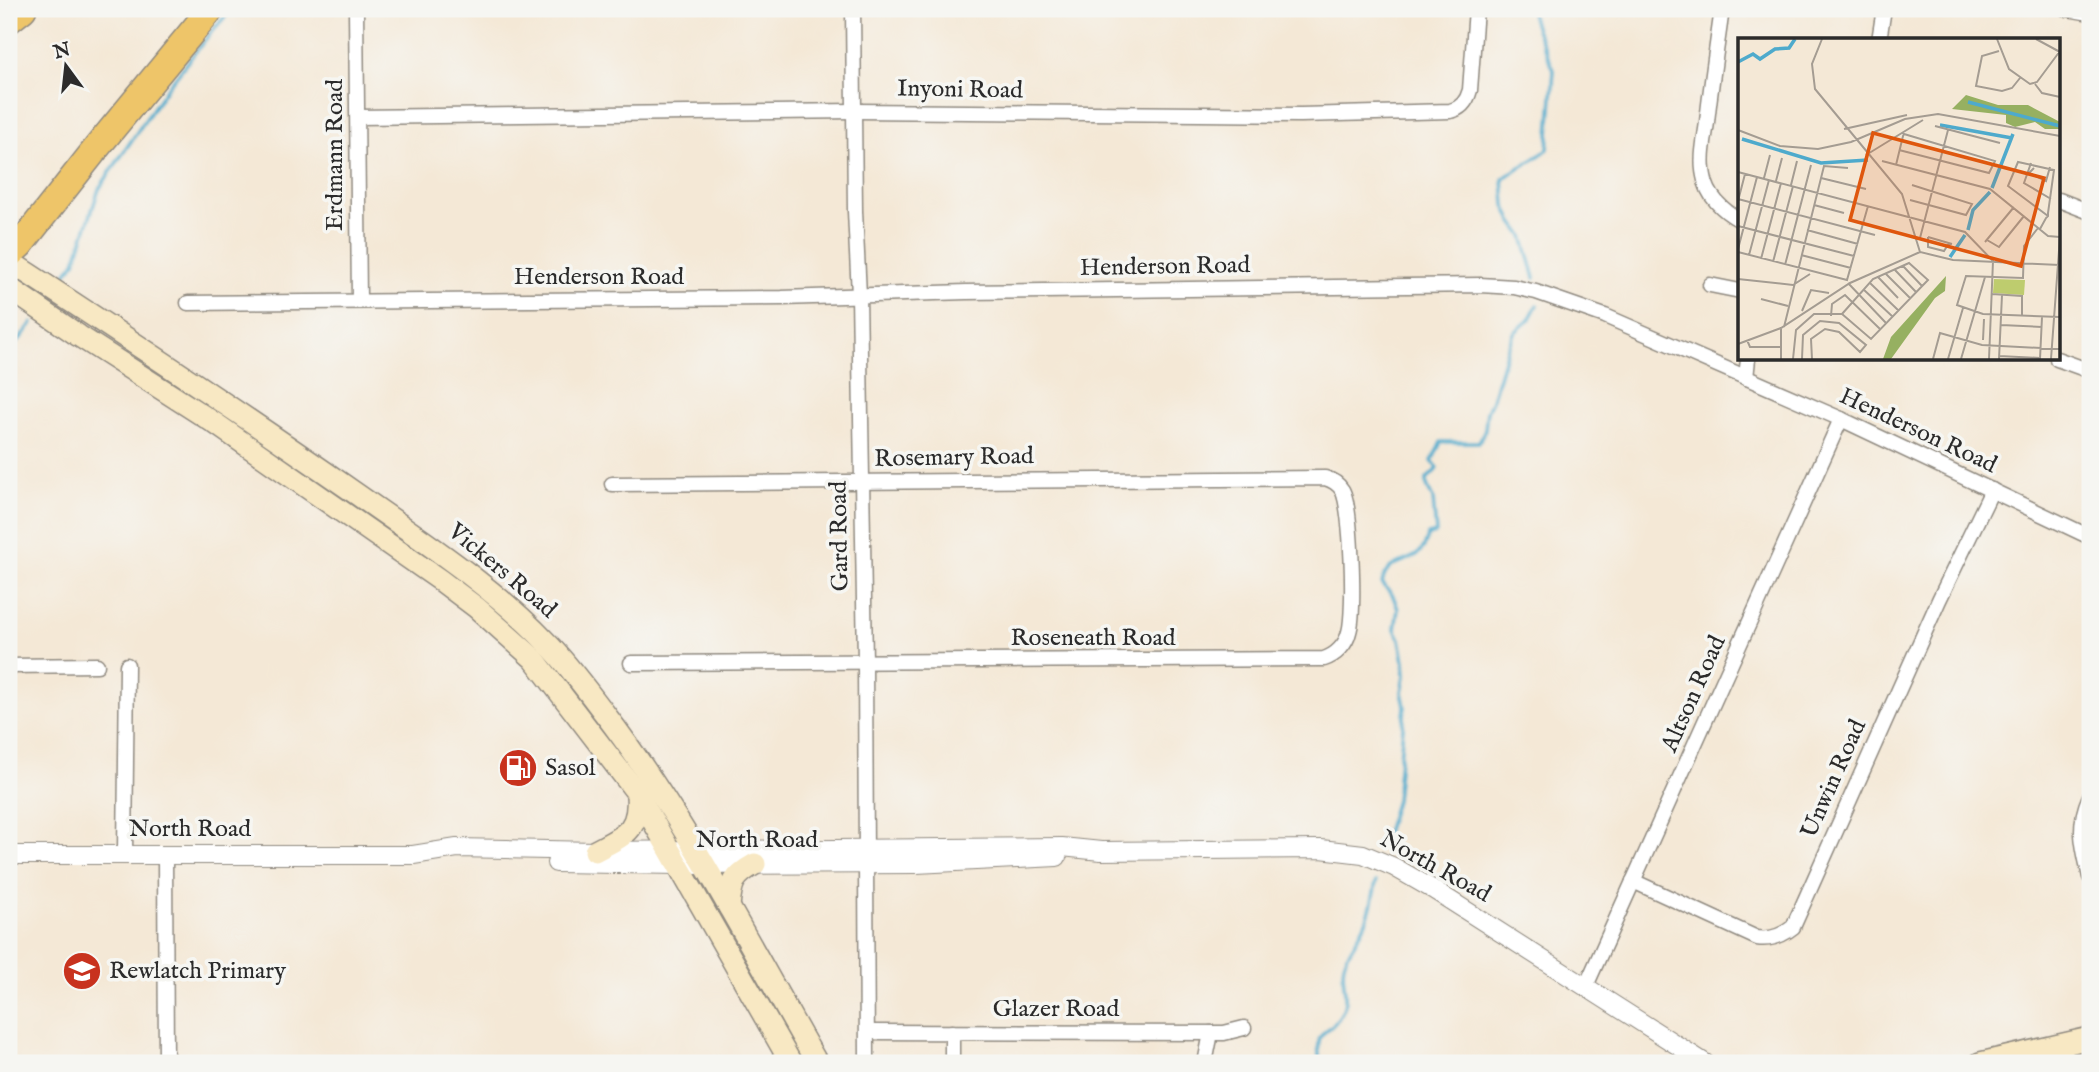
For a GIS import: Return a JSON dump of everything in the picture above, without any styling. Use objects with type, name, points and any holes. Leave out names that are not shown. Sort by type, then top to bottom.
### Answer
[{"type":"highway","points":[[9,20],[23,9]]},
{"type":"highway","points":[[9,255],[211,9]]},
{"type":"main road","name":"Vickers Road","points":[[9,261],[288,446],[455,563],[520,615],[576,676],[640,762],[701,857],[817,1063]]},
{"type":"main road","name":"Vickers Road","points":[[9,288],[216,424],[440,580],[477,608],[540,666],[637,793],[791,1063]]},
{"type":"main road","points":[[595,851],[633,827],[638,806],[637,793]]},
{"type":"main road","points":[[729,907],[735,878],[755,864]]},
{"type":"main road","points":[[1980,1063],[2090,1038]]},
{"type":"main road","points":[[2037,1063],[2090,1051]]},
{"type":"street","name":"Erdmann Road","points":[[356,9],[359,300]]},
{"type":"street","name":"Gard Road","points":[[853,9],[865,661],[867,1062]]},
{"type":"street","name":"Inyoni Road","points":[[358,117],[855,111],[1301,115],[1450,111],[1461,106],[1470,90],[1476,9]]},
{"type":"street","points":[[1722,9],[1706,126],[1703,175],[1715,200],[1738,219]]},
{"type":"street","points":[[1879,38],[1884,9]]},
{"type":"street","points":[[2067,9],[2090,13]]},
{"type":"street","points":[[2060,200],[2090,212]]},
{"type":"street","name":"Henderson Road","points":[[188,303],[690,299],[966,292],[1480,285],[1514,287],[1558,298],[1605,316],[1841,419],[2090,537]]},
{"type":"street","points":[[1710,285],[1738,291]]},
{"type":"street","points":[[1746,378],[1748,360]]},
{"type":"street","points":[[2060,360],[2090,371]]},
{"type":"street","name":"Altson Road","points":[[1586,986],[1841,419]]},
{"type":"street","name":"Rosemary Road","points":[[612,484],[1298,477]]},
{"type":"street","name":"Roseneath Road","points":[[631,663],[1324,659],[1343,645],[1350,630],[1352,600],[1348,510],[1342,489],[1331,479],[1298,477]]},
{"type":"street","name":"Unwin Road","points":[[1633,881],[1757,938],[1776,937],[1793,927],[1939,600],[1992,490]]},
{"type":"street","points":[[9,666],[97,665]]},
{"type":"street","points":[[125,854],[127,665]]},
{"type":"street","points":[[2090,796],[2082,820],[2081,835],[2090,877]]},
{"type":"street","name":"North Road","points":[[413,855],[457,848],[595,851],[675,858]]},
{"type":"street","name":"North Road","points":[[9,855],[413,855],[448,860],[867,856],[916,864],[1032,859],[1101,851],[1321,849],[1353,852],[1394,867],[1434,890],[1705,1063]]},
{"type":"street","points":[[165,855],[166,1063]]},
{"type":"street","name":"North Road","points":[[701,857],[755,864],[867,856]]},
{"type":"street","name":"Glazer Road","points":[[868,1032],[1224,1033],[1244,1028]]},
{"type":"street","points":[[951,1063],[952,1032]]},
{"type":"street","points":[[1205,1063],[1211,1033]]},
{"type":"waterway","points":[[62,279],[75,262],[99,189],[166,89],[232,9]]},
{"type":"waterway","points":[[1530,9],[1554,70],[1548,149],[1503,179],[1505,205],[1523,236],[1535,278]]},
{"type":"waterway","points":[[1384,839],[1396,800],[1405,706],[1402,692],[1405,676],[1400,639],[1395,629],[1398,609],[1393,596],[1382,583],[1391,567],[1419,553],[1428,535],[1436,533],[1433,499],[1427,486],[1427,479],[1438,468],[1432,461],[1441,442],[1479,442],[1514,333],[1529,320],[1537,305]]},
{"type":"waterway","points":[[9,348],[32,323]]},
{"type":"waterway","points":[[1320,1063],[1319,1042],[1342,1012],[1345,994],[1344,964],[1367,918],[1376,882]]},
{"type":"place","name":"Sasol","points":[[518,768]]},
{"type":"place","name":"Rewlatch Primary","points":[[82,971]]}]
